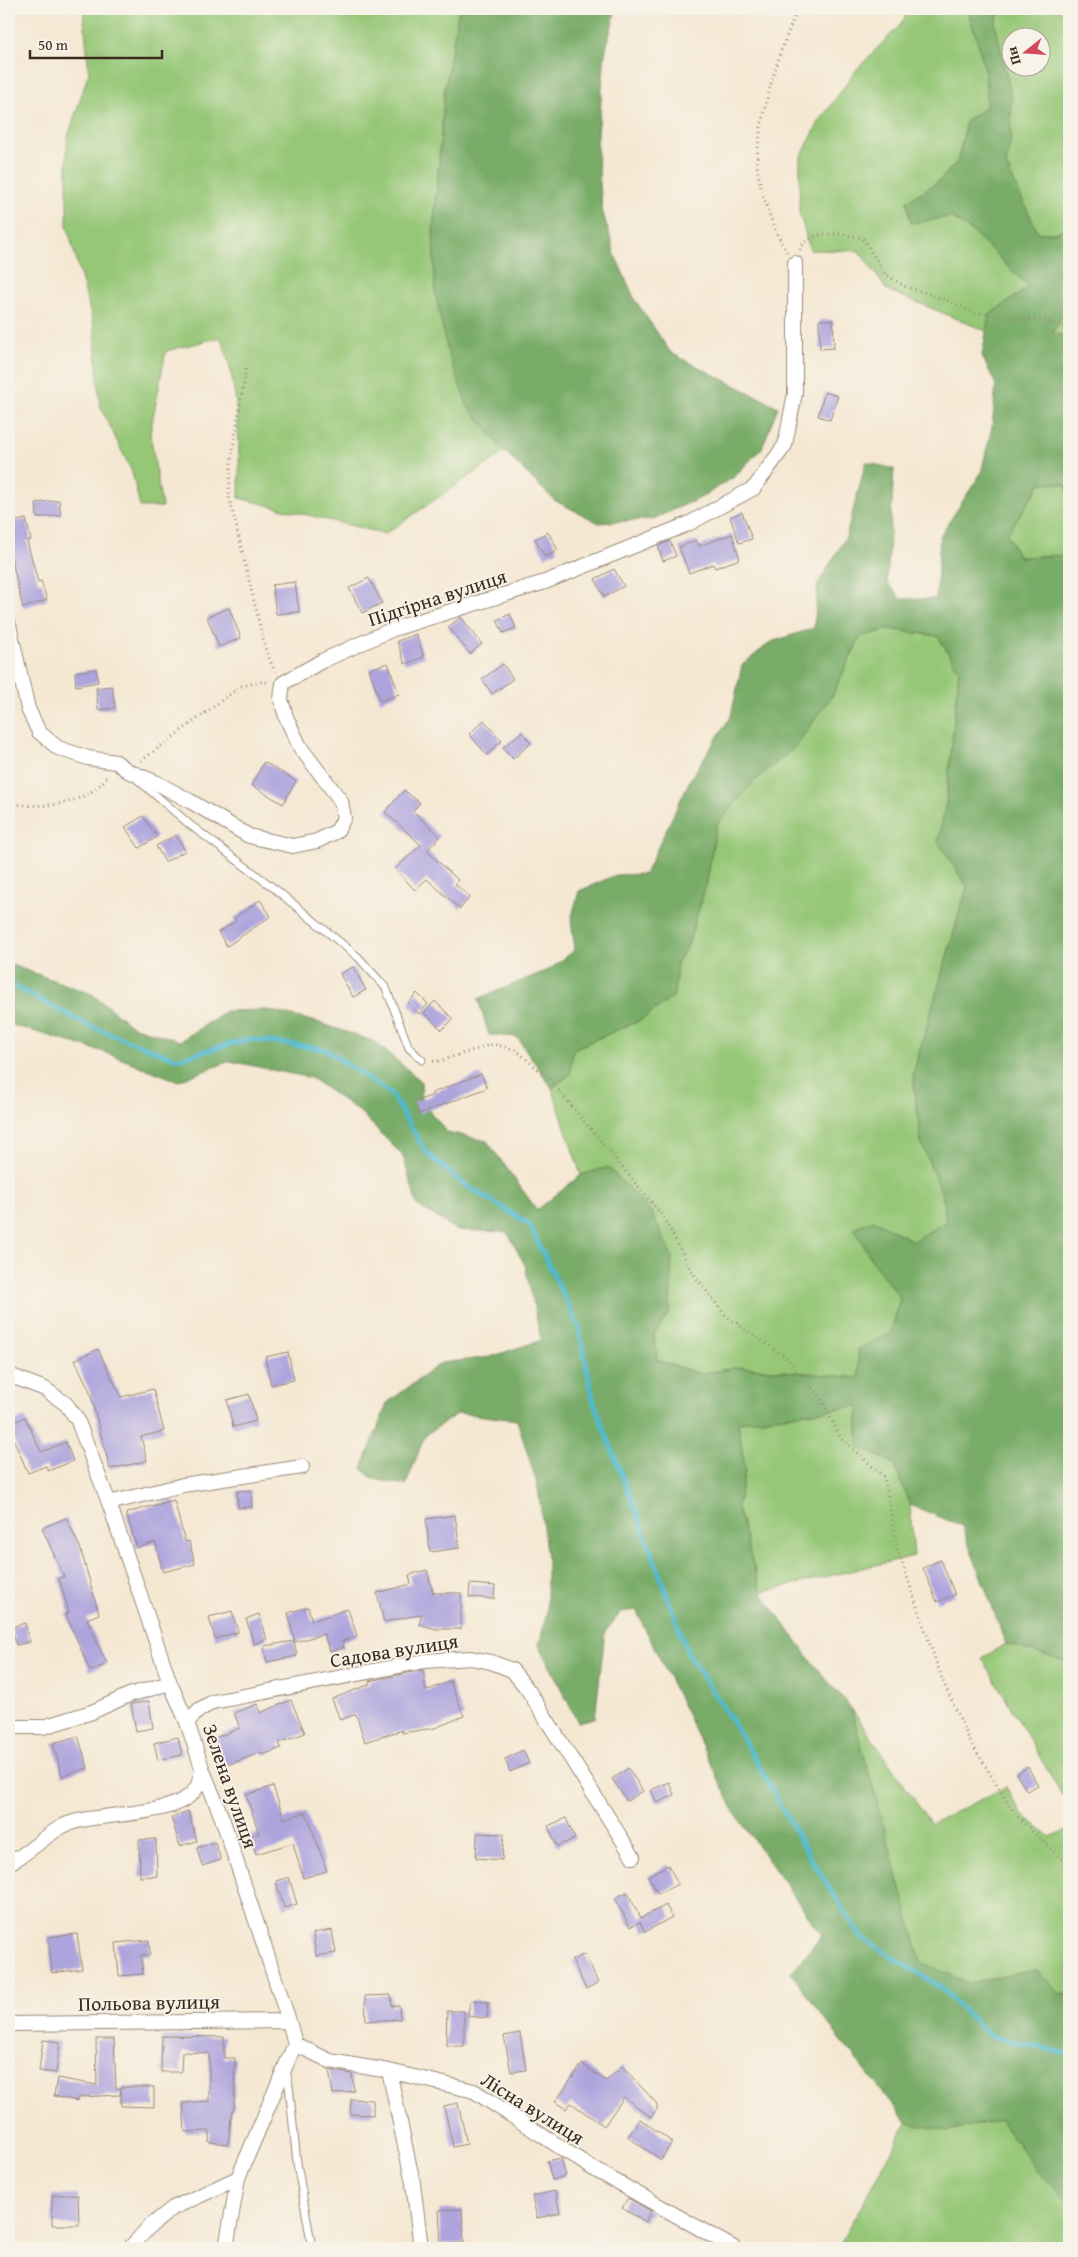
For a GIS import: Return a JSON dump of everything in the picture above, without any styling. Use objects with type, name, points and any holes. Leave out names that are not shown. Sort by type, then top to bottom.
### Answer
[{"type":"street","name":"Підгірна вулиця","points":[[282,683],[393,629],[545,582],[688,524],[754,488],[786,445],[795,393],[795,263]]},
{"type":"street","points":[[9,625],[28,708],[39,732],[58,748],[88,758],[116,762],[128,771],[155,782],[248,836],[293,846],[317,841],[337,832],[344,818],[341,801],[300,747],[286,717],[281,699],[282,683]]},
{"type":"street","name":"Зелена вулиця","points":[[9,1375],[45,1389],[66,1404],[77,1419],[109,1503],[170,1683],[187,1722],[202,1768],[222,1818],[295,2044]]},
{"type":"street","points":[[109,1503],[183,1485],[302,1467]]},
{"type":"street","name":"Садова вулиця","points":[[187,1722],[199,1710],[213,1702],[425,1661],[470,1658],[491,1662],[512,1670],[528,1690],[633,1857]]},
{"type":"street","points":[[9,1726],[43,1727],[92,1712],[129,1695],[170,1683]]},
{"type":"street","points":[[9,1863],[64,1826],[92,1818],[162,1808],[186,1799],[198,1787],[202,1768]]},
{"type":"street","name":"Польова вулиця","points":[[9,2024],[289,2021]]},
{"type":"street","points":[[226,2248],[238,2178],[284,2065],[295,2044]]},
{"type":"street","name":"Лісна вулиця","points":[[295,2044],[330,2061],[388,2071],[474,2091],[592,2168],[734,2248]]},
{"type":"street","points":[[388,2071],[412,2183],[421,2248]]},
{"type":"street","points":[[130,2248],[149,2227],[173,2208],[238,2178]]},
{"type":"lane","points":[[128,771],[190,824],[275,889],[358,957],[386,988],[409,1048],[422,1060]]},
{"type":"lane","points":[[284,2065],[289,2086],[297,2163],[312,2248]]},
{"type":"path","points":[[795,263],[778,240],[766,205],[757,161],[761,133],[781,45],[798,9]]},
{"type":"path","points":[[795,263],[802,245],[818,235],[845,234],[863,238],[885,274],[904,286],[947,300],[972,312],[1013,319],[1041,320],[1069,328]]},
{"type":"path","points":[[246,369],[231,461],[229,496],[266,651],[273,669],[282,683]]},
{"type":"path","points":[[128,771],[241,686],[259,682],[282,683]]},
{"type":"path","points":[[9,803],[36,807],[68,802],[100,787],[116,762]]},
{"type":"path","points":[[422,1060],[438,1061],[493,1044],[516,1050],[549,1079],[609,1153],[644,1191],[662,1215],[692,1272],[726,1316],[787,1358],[821,1398],[840,1437],[884,1477],[898,1551],[942,1679],[971,1744],[1015,1814],[1069,1866]]},
{"type":"green space","points":[[83,9],[459,9],[445,87],[433,232],[467,405],[505,452],[385,534],[239,498],[239,458],[235,396],[232,376],[221,337],[166,351],[150,433],[162,507],[140,507],[132,472],[100,406],[94,326],[67,225],[67,140],[89,72]]},
{"type":"green space","points":[[459,9],[616,9],[605,53],[597,146],[602,209],[615,255],[635,300],[671,353],[778,407],[762,448],[734,477],[700,498],[653,519],[599,523],[554,500],[505,452],[467,405],[447,350],[435,292],[433,232],[445,87]]},
{"type":"green space","points":[[910,9],[970,9],[969,14],[982,59],[986,83],[986,107],[966,121],[958,161],[938,182],[907,201],[911,223],[950,217],[972,231],[1029,287],[989,315],[986,331],[887,290],[859,251],[810,250],[799,212],[800,159],[819,122],[857,69],[900,25]]},
{"type":"green space","points":[[970,9],[1000,9],[995,24],[1000,46],[1000,78],[1007,78],[1011,96],[1011,137],[1006,165],[1038,233],[1055,233],[1069,226],[1069,305],[1052,333],[1069,338],[1069,497],[1065,484],[1041,483],[1007,534],[1019,557],[1069,555],[1069,1662],[1006,1644],[962,1526],[910,1505],[894,1464],[858,1446],[858,1406],[738,1422],[745,1471],[737,1507],[761,1592],[815,1666],[851,1708],[921,1962],[968,1983],[1037,1970],[1060,1994],[1069,1992],[1069,2203],[1039,2173],[1000,2120],[947,2131],[907,2123],[836,2034],[791,1973],[822,1935],[736,1815],[636,1610],[621,1612],[605,1632],[595,1718],[578,1722],[539,1645],[547,1611],[547,1559],[538,1487],[517,1420],[459,1413],[425,1435],[406,1485],[373,1479],[362,1469],[387,1403],[441,1363],[490,1357],[541,1340],[525,1265],[507,1232],[456,1230],[417,1205],[403,1156],[360,1112],[311,1078],[230,1061],[178,1081],[104,1052],[9,1024],[9,964],[92,994],[132,1026],[180,1041],[226,1011],[267,1010],[317,1022],[375,1042],[421,1081],[422,1102],[447,1132],[487,1141],[537,1210],[581,1175],[608,1167],[651,1212],[672,1256],[670,1312],[654,1334],[657,1360],[700,1374],[740,1367],[859,1378],[858,1349],[891,1333],[900,1298],[874,1264],[854,1228],[873,1220],[913,1241],[946,1222],[943,1196],[921,1142],[913,1074],[967,887],[938,841],[946,803],[959,671],[938,636],[889,629],[860,637],[832,696],[794,748],[753,782],[716,826],[707,882],[688,945],[677,963],[674,996],[641,1020],[573,1049],[570,1074],[552,1088],[517,1037],[489,1035],[478,999],[550,969],[575,950],[571,920],[579,891],[616,875],[645,874],[691,778],[731,716],[742,665],[771,642],[814,628],[818,584],[846,537],[866,462],[894,469],[887,582],[901,599],[936,599],[940,536],[981,473],[992,427],[996,385],[982,356],[989,315],[1029,287],[972,231],[951,217],[911,223],[907,201],[938,182],[958,162],[966,121],[986,107],[984,71],[969,13]]},
{"type":"green space","points":[[1000,9],[1069,9],[1069,226],[1055,233],[1038,233],[1006,165],[1011,137],[1011,96],[1007,78],[1050,78],[1050,28],[1000,28],[1000,46],[995,24]]},
{"type":"green space","points":[[1069,305],[1069,338],[1052,333]]},
{"type":"green space","points":[[1041,483],[1065,484],[1069,497],[1069,555],[1019,557],[1007,534]]},
{"type":"green space","points":[[889,629],[938,636],[959,671],[946,803],[938,841],[967,886],[913,1074],[921,1142],[943,1196],[946,1222],[913,1241],[873,1220],[874,1264],[900,1298],[891,1333],[858,1349],[859,1378],[740,1367],[700,1374],[657,1360],[654,1334],[670,1311],[608,1167],[581,1175],[552,1088],[570,1074],[573,1049],[641,1020],[674,996],[677,963],[688,945],[707,882],[716,826],[753,782],[794,748],[832,696],[860,637]]},
{"type":"green space","points":[[858,1406],[858,1446],[894,1464],[910,1505],[914,1556],[761,1592],[737,1507],[745,1471],[738,1422]]},
{"type":"green space","points":[[1006,1644],[1069,1662],[1069,1807],[982,1658]]},
{"type":"green space","points":[[851,1708],[931,1824],[1006,1787],[1021,1813],[1050,1837],[1069,1829],[1069,1992],[1060,1994],[1037,1970],[968,1983],[921,1963]]},
{"type":"green space","points":[[1000,2120],[1039,2173],[1069,2203],[1069,2248],[838,2248],[907,2123],[947,2131]]},
{"type":"building","points":[[819,320],[833,320],[834,348],[820,349]]},
{"type":"building","points":[[825,392],[838,396],[830,420],[818,416]]},
{"type":"building","points":[[59,500],[61,515],[37,518],[36,503]]},
{"type":"building","points":[[742,512],[752,539],[739,543],[730,517]]},
{"type":"building","points":[[26,519],[31,540],[27,541],[38,582],[41,581],[47,600],[23,608],[9,548],[9,523]]},
{"type":"building","points":[[548,532],[558,550],[545,557],[535,539]]},
{"type":"building","points":[[732,534],[740,559],[715,568],[713,564],[689,573],[679,547],[697,540],[699,546]]},
{"type":"building","points":[[670,541],[676,556],[663,561],[658,546]]},
{"type":"building","points":[[614,569],[624,586],[604,597],[595,579]]},
{"type":"building","points":[[369,578],[382,603],[362,613],[349,588]]},
{"type":"building","points":[[295,582],[299,612],[276,614],[272,585]]},
{"type":"building","points":[[229,608],[241,638],[219,647],[207,617]]},
{"type":"building","points":[[510,614],[516,628],[503,633],[497,620]]},
{"type":"building","points":[[461,617],[482,644],[470,654],[448,627]]},
{"type":"building","points":[[416,634],[424,657],[405,664],[397,641]]},
{"type":"building","points":[[388,663],[399,694],[380,701],[369,669]]},
{"type":"building","points":[[503,664],[513,679],[492,694],[482,679]]},
{"type":"building","points":[[96,669],[98,682],[76,686],[75,672]]},
{"type":"building","points":[[112,686],[115,708],[98,710],[96,688]]},
{"type":"building","points":[[484,720],[502,741],[487,755],[469,734]]},
{"type":"building","points":[[522,732],[531,743],[513,759],[503,747]]},
{"type":"building","points":[[264,762],[296,781],[283,804],[251,785]]},
{"type":"building","points":[[404,790],[420,803],[413,811],[440,836],[427,851],[458,880],[455,884],[470,897],[460,909],[427,879],[415,890],[395,869],[421,845],[385,812]]},
{"type":"building","points":[[143,816],[157,837],[139,848],[125,827]]},
{"type":"building","points":[[176,835],[185,851],[165,862],[156,846]]},
{"type":"building","points":[[260,900],[271,916],[227,946],[218,932],[236,921],[234,918]]},
{"type":"building","points":[[353,967],[366,990],[353,997],[340,974]]},
{"type":"building","points":[[417,993],[428,1004],[419,1014],[408,1003]]},
{"type":"building","points":[[435,1001],[453,1019],[442,1030],[424,1013]]},
{"type":"building","points":[[481,1074],[487,1088],[419,1114],[414,1102]]},
{"type":"building","points":[[98,1349],[121,1397],[153,1389],[164,1431],[141,1437],[147,1461],[110,1469],[89,1389],[75,1360]]},
{"type":"building","points":[[288,1352],[294,1380],[271,1385],[265,1357]]},
{"type":"building","points":[[249,1394],[256,1421],[233,1427],[227,1400]]},
{"type":"building","points":[[25,1417],[41,1452],[66,1442],[73,1461],[48,1471],[46,1466],[28,1473],[9,1429],[9,1424]]},
{"type":"building","points":[[251,1490],[252,1507],[238,1508],[237,1491]]},
{"type":"building","points":[[174,1500],[185,1542],[189,1541],[195,1564],[163,1572],[155,1542],[137,1548],[126,1513]]},
{"type":"building","points":[[455,1515],[460,1548],[430,1552],[426,1519]]},
{"type":"building","points":[[66,1518],[80,1547],[99,1614],[87,1619],[107,1664],[90,1671],[66,1614],[69,1613],[59,1578],[64,1577],[42,1528]]},
{"type":"building","points":[[941,1560],[955,1595],[937,1602],[923,1568]]},
{"type":"building","points":[[427,1570],[433,1593],[461,1593],[461,1629],[436,1629],[419,1624],[422,1614],[384,1622],[377,1593],[411,1584],[409,1575]]},
{"type":"building","points":[[470,1584],[495,1586],[494,1599],[469,1597]]},
{"type":"building","points":[[308,1607],[312,1621],[348,1609],[357,1636],[342,1641],[344,1647],[330,1652],[324,1634],[295,1642],[288,1613]]},
{"type":"building","points":[[232,1611],[238,1632],[215,1639],[209,1617]]},
{"type":"building","points":[[259,1614],[267,1639],[254,1644],[246,1619]]},
{"type":"building","points":[[25,1623],[30,1642],[16,1645],[12,1627]]},
{"type":"building","points":[[294,1641],[297,1656],[267,1662],[264,1646]]},
{"type":"building","points":[[423,1670],[426,1691],[450,1681],[464,1716],[435,1728],[402,1733],[402,1730],[365,1742],[356,1714],[340,1720],[332,1699],[370,1684],[369,1681]]},
{"type":"building","points":[[291,1700],[305,1733],[279,1743],[281,1748],[263,1755],[262,1752],[222,1767],[212,1739],[240,1728],[234,1713],[257,1704],[260,1713]]},
{"type":"building","points":[[149,1701],[153,1728],[136,1731],[131,1704]]},
{"type":"building","points":[[78,1736],[88,1768],[62,1776],[53,1743]]},
{"type":"building","points":[[178,1737],[182,1755],[158,1760],[154,1743]]},
{"type":"building","points":[[523,1750],[529,1763],[510,1772],[505,1759]]},
{"type":"building","points":[[1028,1767],[1038,1785],[1027,1791],[1016,1774]]},
{"type":"building","points":[[628,1768],[643,1791],[627,1801],[612,1779]]},
{"type":"building","points":[[669,1782],[674,1795],[657,1803],[651,1790]]},
{"type":"building","points":[[273,1786],[284,1819],[306,1812],[327,1871],[303,1878],[293,1843],[256,1854],[250,1836],[259,1833],[246,1795]]},
{"type":"building","points":[[188,1811],[197,1841],[180,1846],[171,1817]]},
{"type":"building","points":[[566,1818],[575,1839],[557,1846],[548,1826]]},
{"type":"building","points":[[477,1833],[504,1834],[502,1860],[476,1858]]},
{"type":"building","points":[[156,1839],[157,1876],[140,1877],[139,1840]]},
{"type":"building","points":[[215,1842],[221,1860],[202,1866],[197,1848]]},
{"type":"building","points":[[668,1865],[678,1884],[658,1894],[648,1876]]},
{"type":"building","points":[[289,1877],[297,1904],[284,1908],[276,1881]]},
{"type":"building","points":[[627,1892],[641,1918],[666,1905],[672,1917],[645,1932],[640,1922],[630,1927],[615,1898]]},
{"type":"building","points":[[332,1930],[336,1953],[316,1956],[313,1933]]},
{"type":"building","points":[[77,1934],[82,1969],[52,1973],[48,1937]]},
{"type":"building","points":[[149,1940],[150,1955],[141,1955],[143,1974],[119,1976],[116,1943]]},
{"type":"building","points":[[585,1954],[598,1983],[586,1989],[572,1960]]},
{"type":"building","points":[[391,1995],[392,2006],[399,2005],[400,2019],[366,2021],[365,1996]]},
{"type":"building","points":[[470,2000],[488,2002],[487,2018],[468,2016]]},
{"type":"building","points":[[447,2011],[464,2011],[464,2046],[446,2046]]},
{"type":"building","points":[[520,2033],[526,2070],[511,2072],[504,2036]]},
{"type":"building","points":[[162,2036],[224,2037],[224,2058],[235,2058],[234,2109],[232,2110],[228,2144],[209,2142],[210,2131],[185,2132],[183,2103],[209,2101],[209,2053],[182,2052],[181,2072],[161,2072]]},
{"type":"building","points":[[96,2039],[114,2039],[116,2088],[121,2089],[120,2095],[79,2097],[78,2101],[54,2096],[57,2078],[97,2085]]},
{"type":"building","points":[[43,2040],[60,2042],[56,2073],[39,2071]]},
{"type":"building","points":[[582,2064],[606,2081],[622,2066],[657,2104],[657,2109],[651,2117],[624,2097],[604,2126],[571,2103],[566,2109],[555,2102]]},
{"type":"building","points":[[329,2070],[352,2074],[354,2091],[333,2094]]},
{"type":"building","points":[[121,2087],[154,2087],[154,2107],[121,2106]]},
{"type":"building","points":[[351,2099],[373,2100],[373,2115],[350,2114]]},
{"type":"building","points":[[458,2103],[467,2144],[453,2147],[444,2106]]},
{"type":"building","points":[[640,2119],[672,2142],[661,2160],[628,2137]]},
{"type":"building","points":[[561,2158],[566,2176],[552,2180],[547,2161]]},
{"type":"building","points":[[555,2191],[560,2213],[537,2218],[532,2196]]},
{"type":"building","points":[[52,2195],[78,2195],[79,2225],[52,2225]]},
{"type":"building","points":[[628,2198],[651,2211],[645,2222],[622,2208]]},
{"type":"building","points":[[462,2209],[464,2243],[441,2244],[439,2210]]},
{"type":"waterway","points":[[9,983],[85,1024],[177,1059],[249,1039],[325,1049],[391,1094],[426,1152],[461,1182],[529,1224],[578,1325],[594,1403],[688,1653],[744,1740],[808,1854],[861,1937],[940,1987],[990,2036],[1069,2054]]}]
